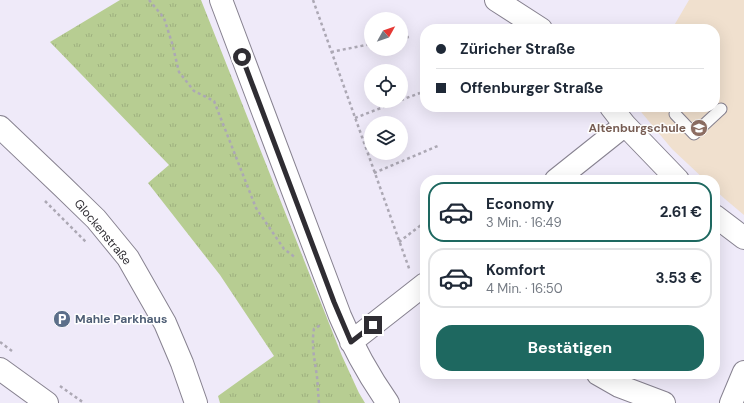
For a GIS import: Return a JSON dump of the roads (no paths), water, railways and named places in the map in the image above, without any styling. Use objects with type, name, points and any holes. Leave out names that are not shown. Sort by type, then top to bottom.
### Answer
[{"type":"street","points":[[221,0],[340,316],[351,342],[379,391],[388,403]]},
{"type":"street","points":[[500,1],[534,24]]},
{"type":"street","points":[[615,112],[625,125],[673,175]]},
{"type":"street","points":[[562,175],[625,125]]},
{"type":"street","name":"Glockenstraße","points":[[0,127],[96,219],[128,258],[164,323],[182,364],[196,403]]},
{"type":"street","points":[[720,220],[744,238]]},
{"type":"street","points":[[351,342],[420,288]]},
{"type":"street","points":[[0,369],[47,403]]},
{"type":"street","points":[[730,403],[744,372]]},
{"type":"street","points":[[607,379],[619,386],[664,403]]},
{"type":"lane","points":[[675,114],[694,134],[717,112]]},
{"type":"place","name":"Altenburgschule","points":[[699,128]]},
{"type":"place","name":"Mahle Parkhaus","points":[[62,319]]}]
